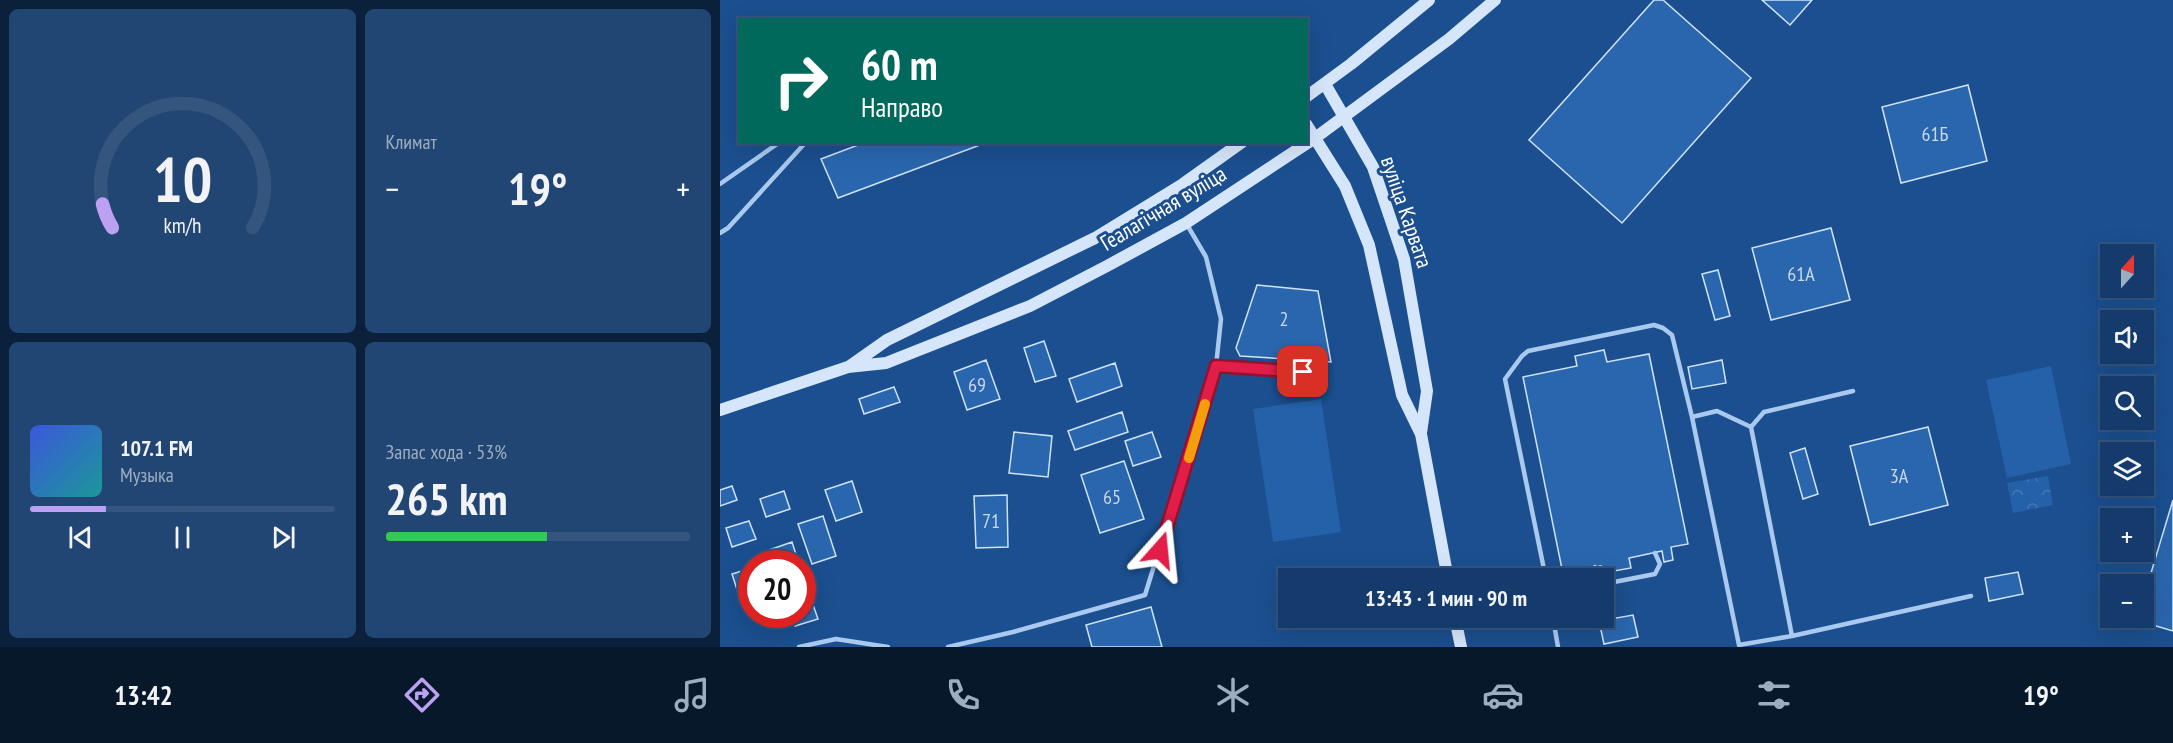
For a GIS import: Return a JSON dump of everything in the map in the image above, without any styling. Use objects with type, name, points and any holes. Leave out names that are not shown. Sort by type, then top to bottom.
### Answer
[{"type":"street","points":[[1308,96],[1429,0]]},
{"type":"street","name":"Геалагічная вуліца","points":[[1308,143],[1449,39],[1495,0]]},
{"type":"street","name":"вуліца Карвата","points":[[1325,84],[1373,167],[1404,259],[1426,390],[1421,434]]},
{"type":"street","name":"вуліца Карвата","points":[[1308,127],[1345,186],[1369,245],[1402,395],[1421,434],[1446,568]]},
{"type":"street","name":"Геалагічная вуліца","points":[[848,367],[887,340],[1095,238],[1183,184],[1239,144]]},
{"type":"street","name":"Геалагічная вуліца","points":[[720,410],[848,367],[886,363],[1030,306],[1186,223],[1306,144]]},
{"type":"street","points":[[1457,628],[1461,647]]},
{"type":"lane","points":[[720,184],[777,144]]},
{"type":"lane","points":[[720,233],[728,228],[804,144]]},
{"type":"lane","points":[[948,647],[1013,632],[1145,595],[1216,366],[1221,319],[1206,257],[1186,223]]},
{"type":"lane","points":[[1544,568],[1505,379],[1528,351],[1654,325],[1672,335],[1692,417],[1739,645],[1792,636],[1971,596]]},
{"type":"lane","points":[[1216,366],[1303,372]]},
{"type":"lane","points":[[1751,427],[1764,412],[1853,391]]},
{"type":"lane","points":[[1692,417],[1717,411],[1751,427]]},
{"type":"lane","points":[[1751,427],[1792,636]]},
{"type":"lane","points":[[1614,582],[1655,574],[1660,564],[1655,553]]},
{"type":"lane","points":[[1555,628],[1558,647]]},
{"type":"lane","points":[[799,647],[836,639],[888,647]]},
{"type":"green space","points":[[2051,366],[2071,464],[2007,478],[1986,380]]},
{"type":"green space","points":[[1321,399],[1341,532],[1273,542],[1253,409]]},
{"type":"green space","points":[[2048,476],[2053,505],[2013,513],[2007,483]]},
{"type":"building","points":[[1654,0],[1663,0],[1751,78],[1622,223],[1529,140]]},
{"type":"building","points":[[1762,0],[1812,0],[1790,25]]},
{"type":"building","points":[[1968,85],[1987,161],[1901,183],[1882,107]]},
{"type":"building","points":[[861,144],[983,144],[838,198],[821,159]]},
{"type":"building","points":[[1831,228],[1850,300],[1771,320],[1752,248]]},
{"type":"building","points":[[1718,270],[1730,316],[1715,320],[1702,274]]},
{"type":"building","points":[[1257,285],[1318,291],[1331,362],[1240,356],[1236,348]]},
{"type":"building","points":[[1044,341],[1056,376],[1035,382],[1024,348]]},
{"type":"building","points":[[1604,350],[1607,362],[1649,354],[1688,544],[1671,547],[1673,560],[1664,562],[1662,551],[1629,558],[1631,568],[1614,571],[1614,568],[1602,568],[1601,566],[1562,568],[1523,377],[1577,366],[1575,356]]},
{"type":"building","points":[[986,360],[1000,399],[967,410],[954,372]]},
{"type":"building","points":[[1722,360],[1726,383],[1692,389],[1688,367]]},
{"type":"building","points":[[1115,363],[1122,386],[1077,402],[1069,379]]},
{"type":"building","points":[[894,387],[900,402],[864,414],[859,399]]},
{"type":"building","points":[[1122,412],[1128,432],[1075,450],[1068,431]]},
{"type":"building","points":[[1928,427],[1948,505],[1870,525],[1850,446]]},
{"type":"building","points":[[1014,432],[1052,436],[1048,477],[1009,473]]},
{"type":"building","points":[[1152,432],[1161,457],[1133,466],[1125,441]]},
{"type":"building","points":[[1805,448],[1818,494],[1803,499],[1790,453]]},
{"type":"building","points":[[1124,461],[1144,519],[1100,533],[1081,475]]},
{"type":"building","points":[[852,481],[862,512],[836,521],[825,490]]},
{"type":"building","points":[[732,486],[737,500],[720,506],[720,490]]},
{"type":"building","points":[[784,491],[790,509],[766,517],[760,499]]},
{"type":"building","points":[[1007,495],[1008,547],[976,548],[974,496]]},
{"type":"building","points":[[2173,500],[2173,631],[2154,625],[2154,574],[2151,574]]},
{"type":"building","points":[[823,516],[836,556],[816,563],[816,550],[807,550],[798,524]]},
{"type":"building","points":[[749,521],[756,539],[732,547],[726,528]]},
{"type":"building","points":[[792,542],[795,550],[769,550]]},
{"type":"building","points":[[738,572],[738,593],[732,574]]},
{"type":"building","points":[[2018,572],[2023,594],[1989,601],[1985,578]]},
{"type":"building","points":[[1151,607],[1162,647],[1092,647],[1086,625]]},
{"type":"building","points":[[1633,615],[1638,637],[1604,644],[1601,628],[1614,628],[1614,618]]},
{"type":"slow traffic","points":[[1189,458],[1205,404]]},
{"type":"route","points":[[1160,550],[1216,366],[1303,372]]}]
